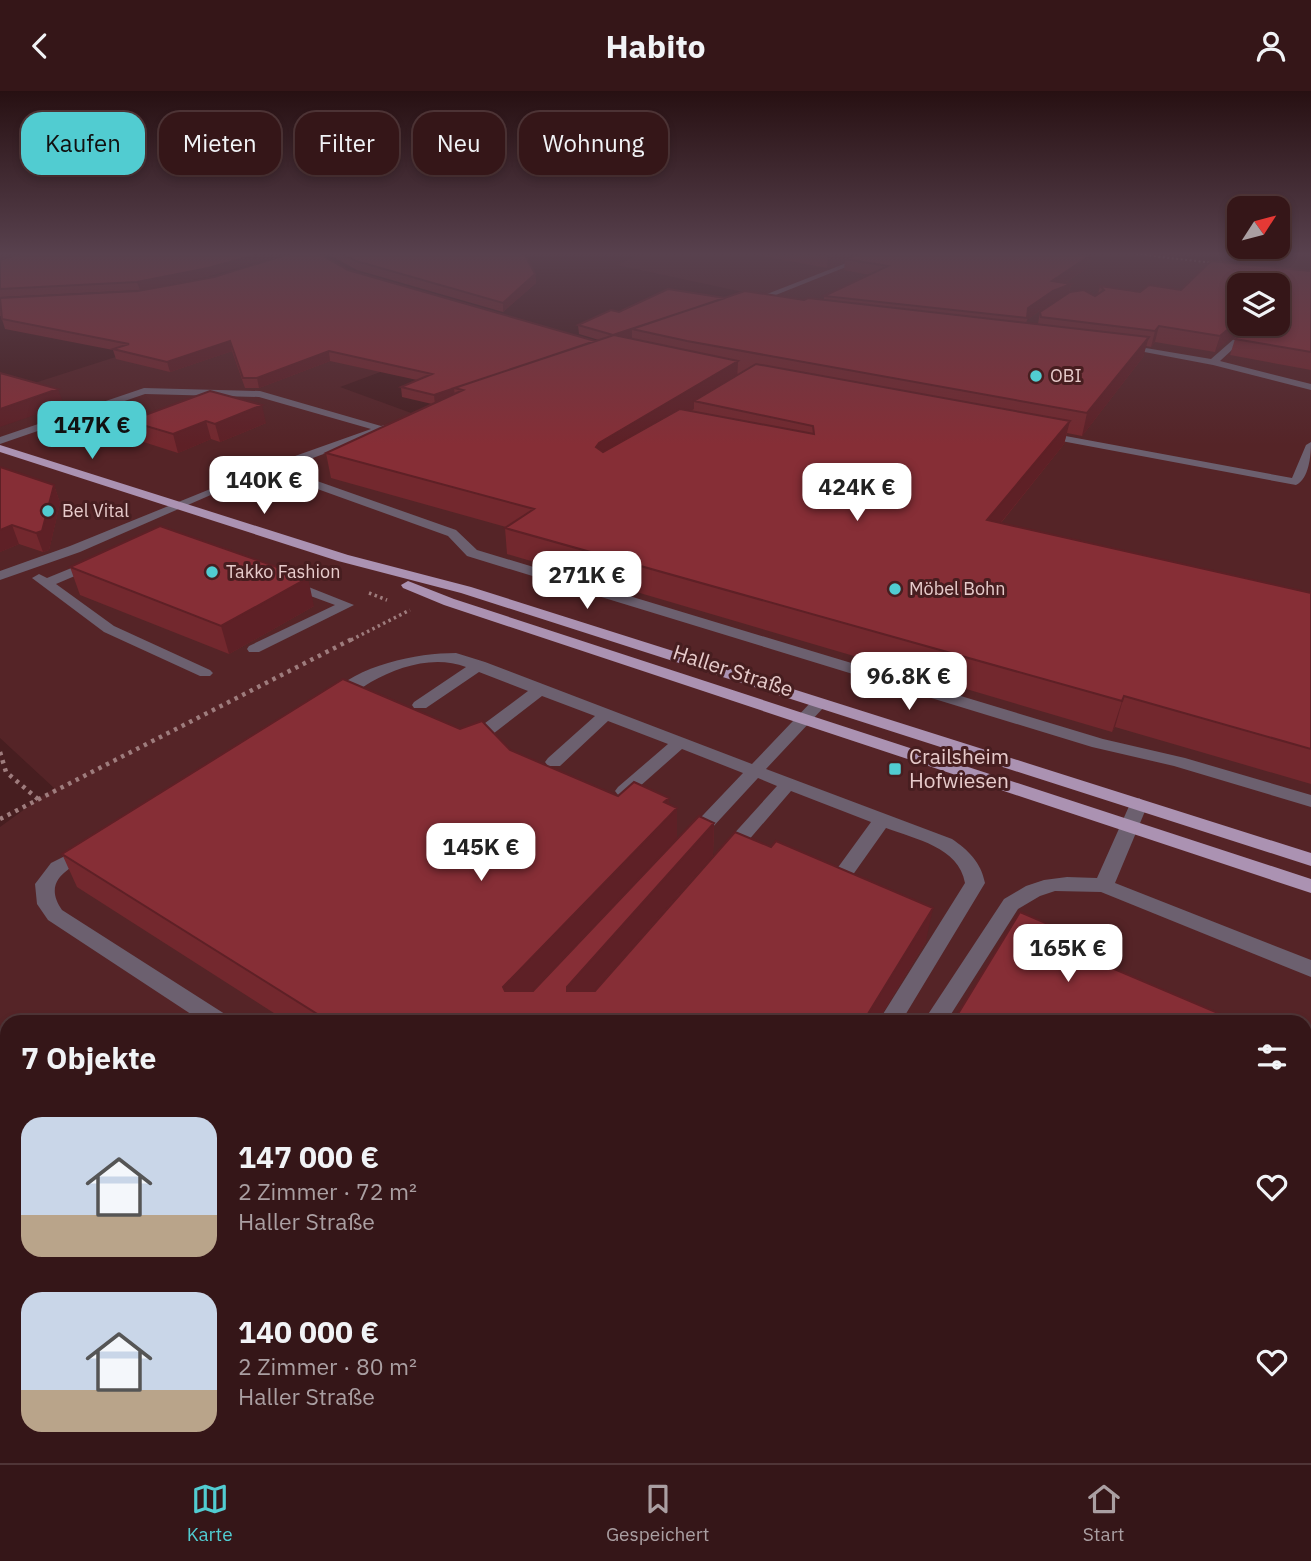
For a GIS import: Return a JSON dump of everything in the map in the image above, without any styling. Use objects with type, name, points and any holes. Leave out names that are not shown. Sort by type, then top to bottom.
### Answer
[{"type":"main road","name":"Haller Straße","points":[[0,448],[343,558],[466,590],[1311,860]]},
{"type":"main road","name":"Haller Straße","points":[[343,558],[450,602],[1311,886]]},
{"type":"street","points":[[1213,362],[1242,336]]},
{"type":"street","points":[[1114,347],[1213,362],[1311,387]]},
{"type":"street","points":[[0,440],[144,391],[260,394],[381,429]]},
{"type":"street","points":[[0,576],[271,468],[407,420]]},
{"type":"street","points":[[1026,431],[1296,482],[1311,445]]},
{"type":"street","points":[[271,468],[452,533],[472,553],[1098,743],[1179,762],[1311,801]]},
{"type":"street","points":[[46,583],[108,557]]},
{"type":"street","points":[[25,568],[109,629],[205,673]]},
{"type":"street","points":[[254,649],[347,605],[271,577]]},
{"type":"street","points":[[325,703],[372,674],[407,660],[432,656],[456,657],[944,842],[963,856],[974,870],[975,883],[893,1015]]},
{"type":"street","points":[[420,705],[480,665]]},
{"type":"street","points":[[483,733],[541,689]]},
{"type":"street","points":[[677,853],[819,703]]},
{"type":"street","points":[[554,762],[607,714]]},
{"type":"street","points":[[624,791],[680,742]]},
{"type":"street","points":[[713,869],[788,784]]},
{"type":"street","points":[[1104,887],[1139,804]]},
{"type":"street","points":[[833,888],[883,820]]},
{"type":"street","points":[[102,843],[67,860],[50,874],[44,889],[46,904],[55,915],[209,1015]]},
{"type":"street","points":[[939,1015],[1011,904],[1024,893],[1046,885],[1072,882],[1104,887],[1311,969]]},
{"type":"path","points":[[0,819],[414,608]]},
{"type":"path","points":[[0,753],[6,772],[39,800]]},
{"type":"shaded area","points":[[694,317],[1227,317],[1227,336],[1290,336],[1290,317],[1311,317],[1311,1015],[0,1015],[0,827],[54,788],[0,738],[0,394],[150,346],[204,335],[410,361],[340,387],[414,414]]},
{"type":"building","points":[[512,317],[595,341],[434,395],[401,387],[432,374],[329,351],[257,378],[243,378],[230,341],[167,362],[113,349],[129,344],[2,319]]},
{"type":"building","points":[[596,317],[667,317],[613,335],[578,325]]},
{"type":"building","points":[[668,317],[974,317],[1149,337],[1087,413],[632,329]]},
{"type":"building","points":[[1041,317],[1227,317],[1227,330],[1220,336],[1159,326],[1155,331]]},
{"type":"building","points":[[1290,317],[1311,317],[1311,352],[1235,339],[1238,336],[1290,336]]},
{"type":"building","name":"Möbel Bohn","points":[[614,335],[738,361],[599,443],[596,447],[603,452],[680,409],[814,434],[813,426],[694,401],[756,364],[1070,421],[987,520],[1311,593],[1311,749],[1124,696],[1122,701],[505,528],[534,509],[326,453],[463,390],[454,388]]},
{"type":"building","points":[[0,373],[58,389],[0,409]]},
{"type":"building","points":[[210,391],[262,405],[215,424],[206,421],[173,434],[129,421]]},
{"type":"building","points":[[0,467],[54,485],[42,531],[36,533],[12,525],[0,530]]},
{"type":"building","points":[[160,526],[308,578],[221,626],[70,567]]},
{"type":"building","points":[[343,679],[460,729],[482,721],[510,750],[618,796],[634,782],[669,798],[664,802],[677,808],[503,987],[505,991],[533,991],[699,816],[714,823],[567,987],[567,991],[595,991],[735,832],[771,847],[776,841],[933,908],[867,1015],[319,1015],[62,854]]},
{"type":"building","points":[[1020,912],[1120,955],[1114,969],[1222,1015],[957,1015]]},
{"type":"place","name":"OBI","points":[[1036,376]]},
{"type":"place","name":"Bel Vital","points":[[48,511]]},
{"type":"place","name":"Takko Fashion","points":[[212,572]]},
{"type":"place","name":"Möbel Bohn","points":[[895,589]]},
{"type":"place","name":"Crailsheim Hofwiesen","points":[[895,769]]}]
